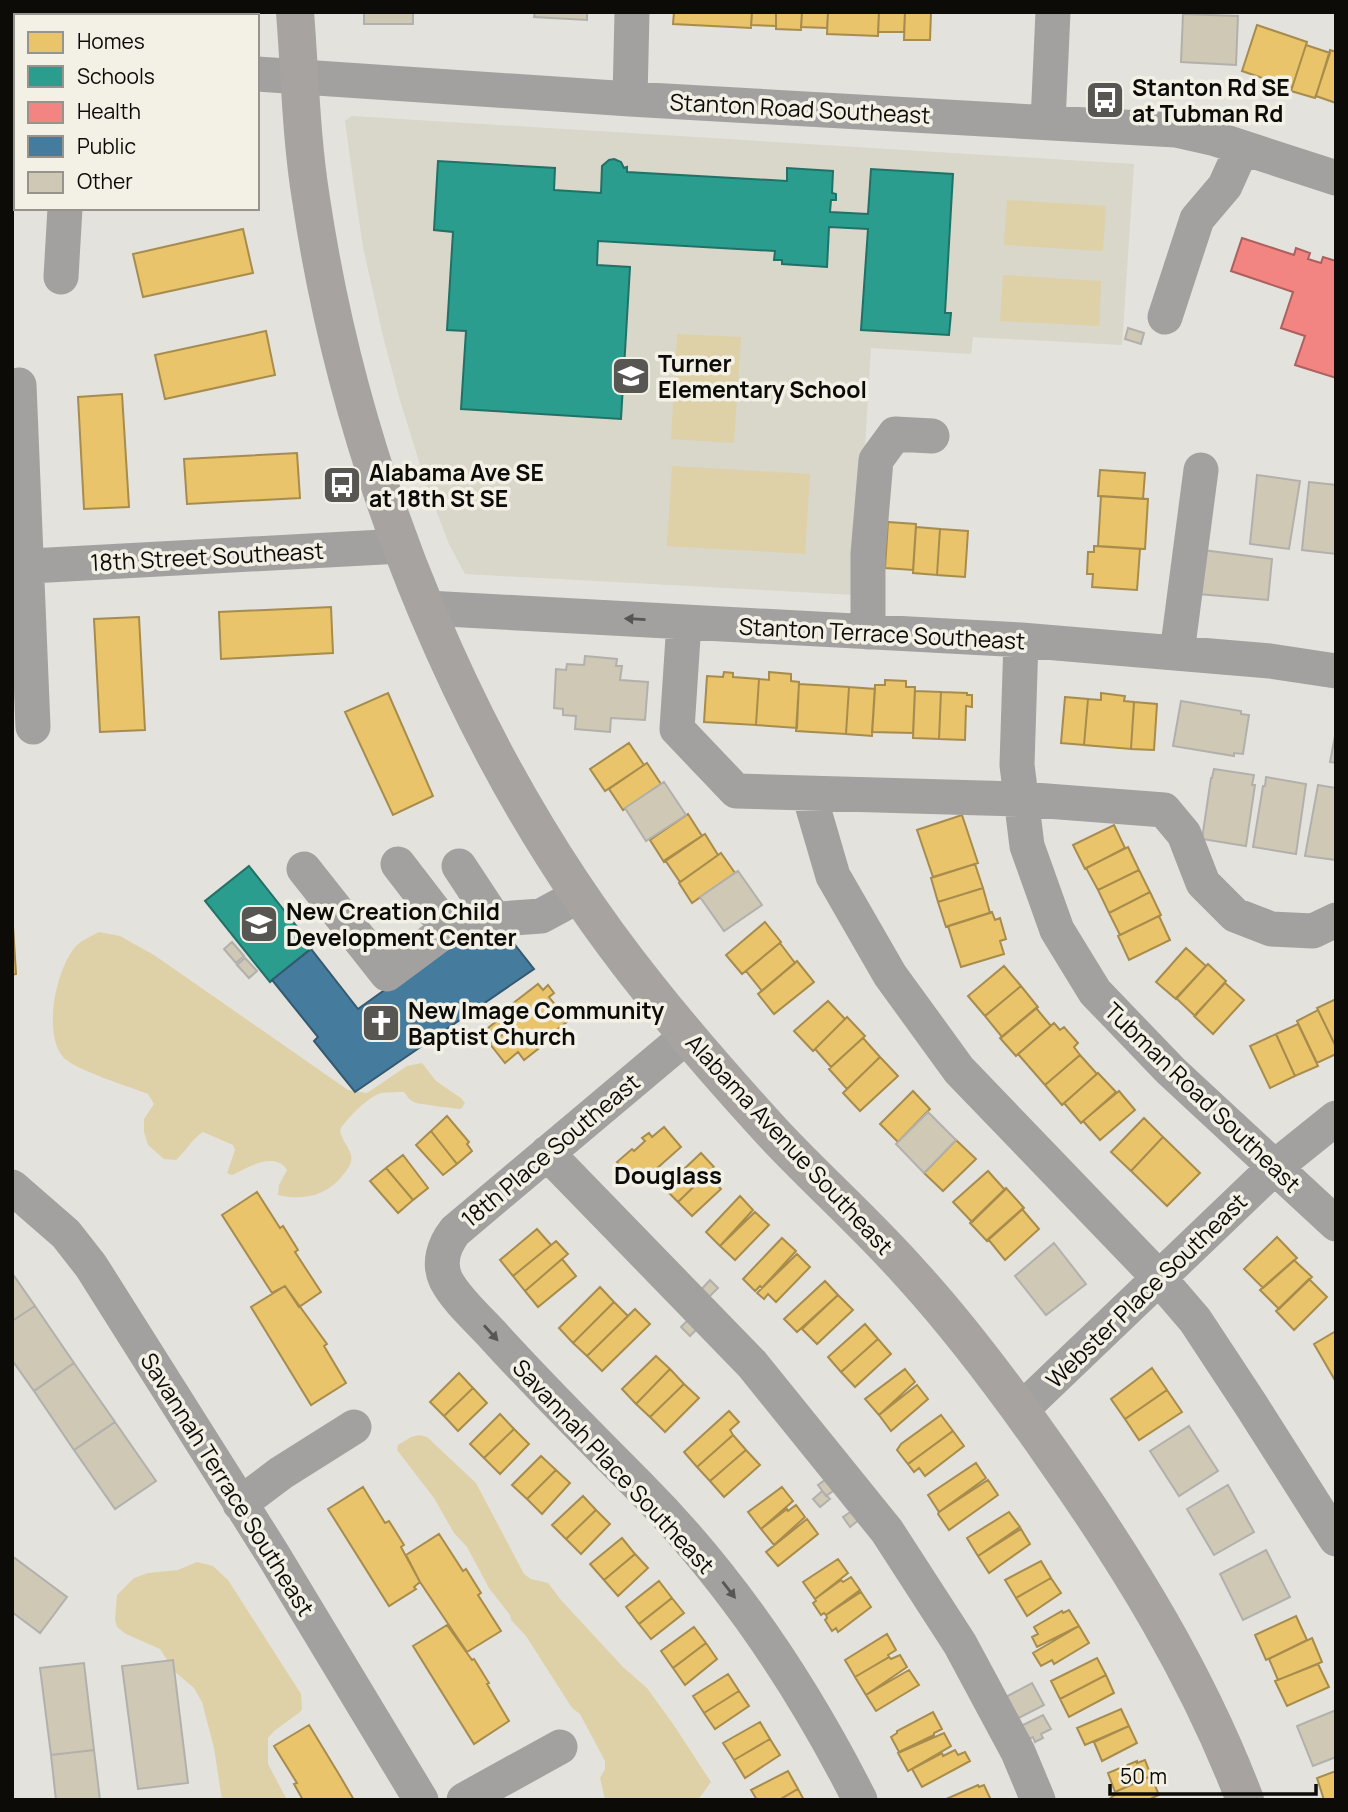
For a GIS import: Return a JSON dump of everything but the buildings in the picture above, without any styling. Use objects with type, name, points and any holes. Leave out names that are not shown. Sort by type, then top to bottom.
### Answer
[{"type":"main road","name":"Alabama Avenue Southeast","points":[[295,12],[304,148],[325,283],[358,417],[401,545],[427,608],[491,743],[528,811],[580,895],[646,985],[773,1133],[911,1273],[954,1323],[1021,1410],[1098,1520],[1150,1603],[1219,1734],[1245,1800]]},
{"type":"street","points":[[630,99],[632,12]]},
{"type":"street","points":[[1048,122],[1053,12]]},
{"type":"street","name":"Stanton Road Southeast","points":[[259,74],[630,99],[1176,130],[1336,178]]},
{"type":"street","points":[[1165,317],[1197,219],[1224,186],[1242,148]]},
{"type":"street","points":[[61,277],[65,210]]},
{"type":"street","points":[[19,385],[19,567],[33,727]]},
{"type":"street","points":[[868,632],[868,554],[876,460],[895,434],[932,436]]},
{"type":"street","points":[[1177,653],[1202,470]]},
{"type":"street","name":"18th Street Southeast","points":[[19,567],[401,545]]},
{"type":"street","name":"Stanton Terrace Southeast","points":[[427,608],[1021,640],[1270,662],[1336,671]]},
{"type":"street","points":[[684,622],[677,729],[736,791],[1021,799],[1164,810],[1184,834],[1203,883],[1235,915],[1271,929],[1313,931],[1336,920]]},
{"type":"street","name":"Tubman Road Southeast","points":[[1021,640],[1017,765],[1021,799],[1027,846],[1057,930],[1095,992],[1171,1071],[1336,1224]]},
{"type":"street","points":[[809,794],[833,876],[890,975],[959,1070],[1159,1278],[1202,1331],[1336,1539]]},
{"type":"street","points":[[398,864],[441,920],[457,922],[541,916],[580,895]]},
{"type":"street","points":[[459,866],[494,919]]},
{"type":"street","points":[[304,869],[387,974],[457,922]]},
{"type":"street","name":"18th Place Southeast","points":[[447,1282],[442,1258],[454,1231],[688,1035]]},
{"type":"street","name":"Webster Place Southeast","points":[[1021,1410],[1275,1167],[1336,1118]]},
{"type":"street","points":[[547,1153],[752,1364],[887,1531],[960,1644],[1018,1752],[1038,1800]]},
{"type":"street","name":"Savannah Terrace Southeast","points":[[12,1187],[66,1234],[91,1266],[421,1800]]},
{"type":"street","name":"Savannah Place Southeast","points":[[447,1282],[527,1372],[684,1535],[736,1599],[783,1666],[838,1756],[860,1800]]},
{"type":"street","points":[[240,1504],[281,1473],[354,1427]]},
{"type":"street","points":[[464,1800],[560,1747]]},
{"type":"shaded area","points":[[21,12],[252,12],[252,14]]},
{"type":"shaded area","name":"Turner Elementary School","points":[[352,116],[1134,164],[1122,345],[973,337],[971,354],[871,348],[856,595],[465,574],[449,544],[426,484],[383,336],[363,247],[354,186],[345,121]]},
{"type":"shaded area","points":[[1007,200],[1106,206],[1103,251],[1004,245]]},
{"type":"shaded area","points":[[1003,275],[1101,281],[1099,326],[1000,321]]},
{"type":"shaded area","points":[[677,334],[741,337],[734,443],[671,439]]},
{"type":"shaded area","points":[[672,466],[810,474],[805,554],[667,546]]},
{"type":"shaded area","points":[[99,932],[120,936],[154,955],[348,1090],[367,1093],[407,1066],[422,1063],[436,1081],[465,1103],[458,1109],[416,1103],[404,1092],[384,1093],[370,1098],[340,1130],[351,1155],[346,1171],[329,1188],[305,1197],[278,1195],[279,1185],[287,1170],[276,1162],[261,1162],[232,1175],[227,1173],[235,1150],[233,1145],[203,1132],[176,1160],[164,1159],[148,1145],[144,1132],[144,1119],[154,1104],[148,1094],[70,1063],[57,1047],[54,1034],[54,1002],[63,970],[76,946]]},
{"type":"shaded area","points":[[419,1435],[427,1437],[476,1483],[524,1574],[531,1579],[548,1583],[623,1667],[647,1688],[711,1782],[698,1800],[605,1800],[600,1778],[605,1769],[605,1761],[580,1714],[572,1708],[526,1636],[511,1620],[489,1588],[467,1547],[454,1533],[434,1498],[397,1450],[398,1445]]},
{"type":"shaded area","points":[[197,1562],[213,1566],[228,1580],[301,1694],[300,1712],[268,1738],[268,1764],[287,1800],[222,1800],[214,1748],[202,1702],[194,1688],[174,1671],[160,1649],[126,1634],[117,1627],[117,1595],[134,1578],[148,1573],[178,1570]]},
{"type":"place","name":"Stanton Rd SE at Tubman Rd","points":[[1105,100]]},
{"type":"place","name":"Turner Elementary School","points":[[631,376]]},
{"type":"place","name":"Alabama Ave SE at 18th St SE","points":[[342,485]]},
{"type":"place","name":"New Creation Child Development Center","points":[[259,924]]},
{"type":"place","name":"New Image Community Baptist Church","points":[[381,1023]]},
{"type":"district","name":"Douglass","points":[[668,1174]]}]
